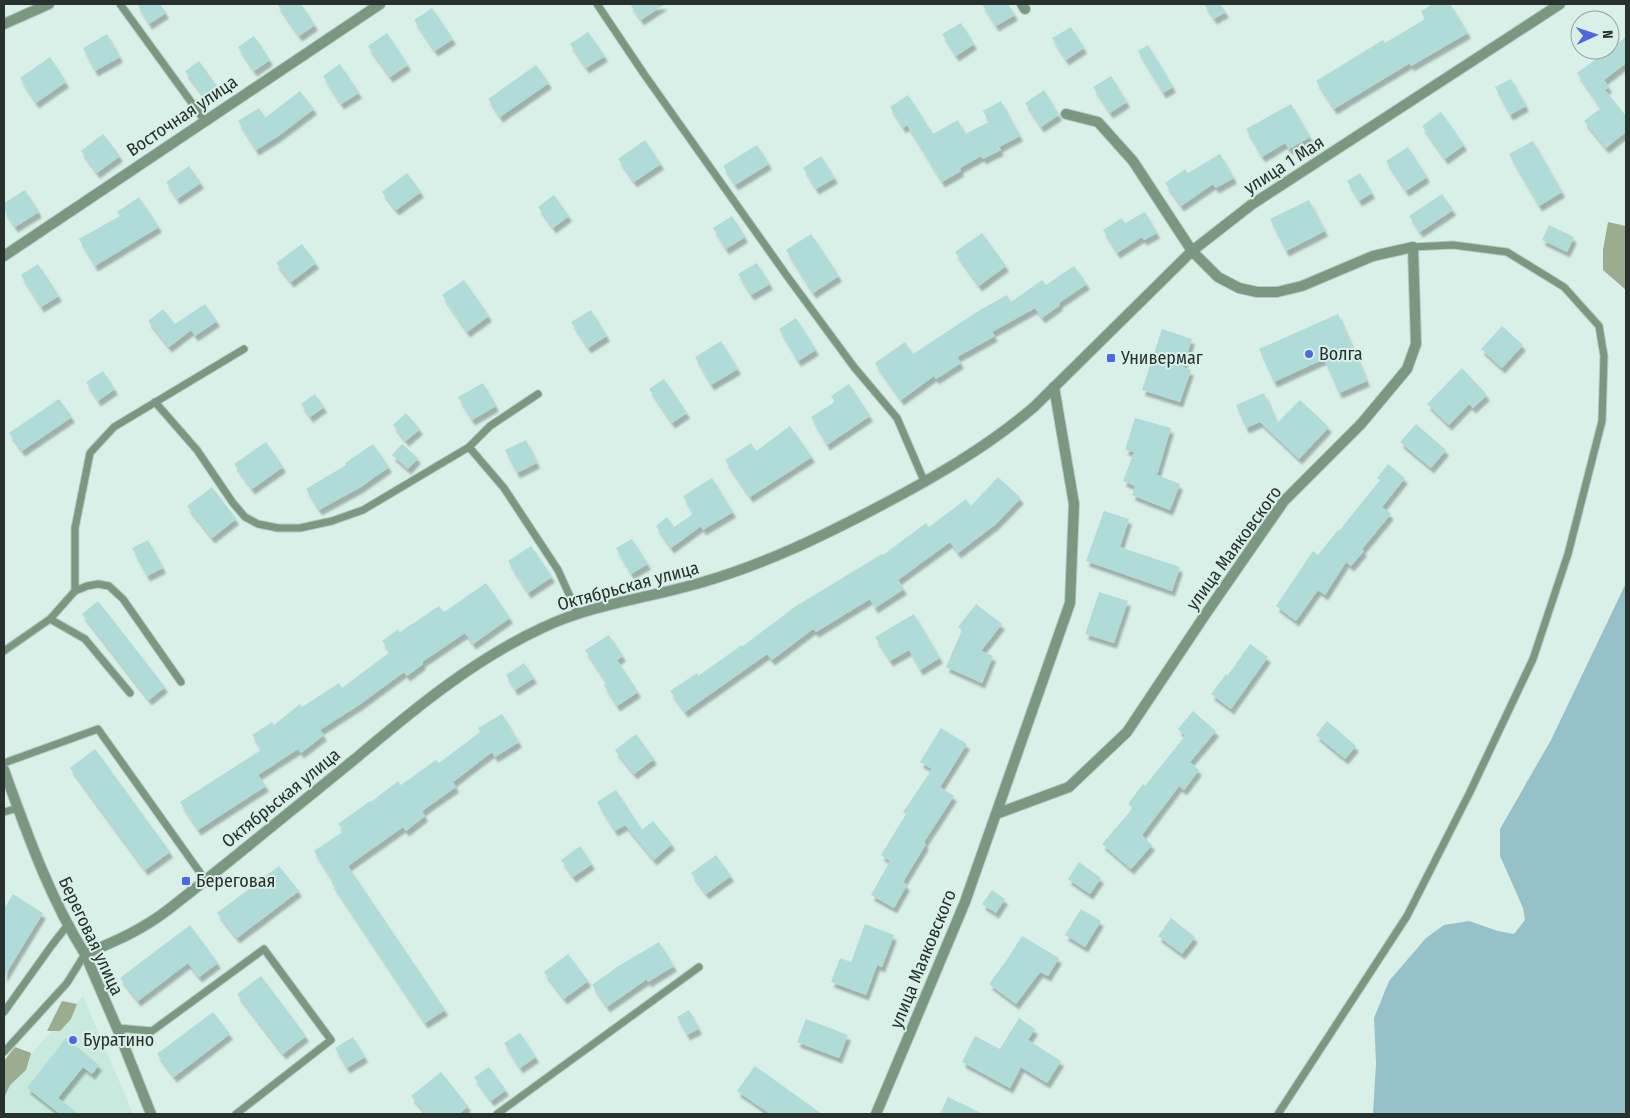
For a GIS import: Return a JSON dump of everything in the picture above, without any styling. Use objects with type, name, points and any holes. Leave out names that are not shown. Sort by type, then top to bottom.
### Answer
[{"type":"street","points":[[4,24],[49,4]]},
{"type":"street","name":"Восточная улица","points":[[4,256],[380,4]]},
{"type":"street","name":"улица 1 Мая","points":[[1054,387],[1192,251],[1251,205],[1560,4]]},
{"type":"street","points":[[1066,114],[1098,122],[1133,162],[1192,251],[1218,277],[1239,288],[1257,292],[1277,292],[1302,286],[1373,256],[1413,247]]},
{"type":"street","name":"улица Маяковского","points":[[996,814],[1070,788],[1127,732],[1284,501],[1361,424],[1407,370],[1416,344],[1413,247]]},
{"type":"street","name":"Октябрьская улица","points":[[85,954],[148,925],[206,881],[417,708],[509,644],[544,627],[578,614],[702,583],[741,570],[777,557],[836,530],[925,483],[981,448],[1008,429],[1054,387]]},
{"type":"street","name":"улица Маяковского","points":[[876,1114],[965,902],[1070,603],[1074,504],[1054,387]]},
{"type":"street","name":"Береговая улица","points":[[4,770],[56,904],[67,926],[85,954],[151,1114]]},
{"type":"lane","points":[[120,4],[205,121]]},
{"type":"lane","points":[[598,4],[649,82],[787,276],[854,367],[897,418],[925,483]]},
{"type":"lane","points":[[1278,1114],[1407,916],[1470,792],[1533,659],[1568,554],[1602,421],[1604,356],[1599,326],[1564,287],[1508,252],[1454,245],[1413,247]]},
{"type":"lane","points":[[74,591],[75,528],[90,453],[114,427],[244,350]]},
{"type":"lane","points":[[155,402],[197,450],[233,503],[245,516],[258,524],[278,528],[300,528],[332,521],[363,510],[469,447],[490,426],[538,394]]},
{"type":"lane","points":[[469,447],[504,488],[558,570],[578,614]]},
{"type":"lane","points":[[4,651],[50,619],[74,591],[98,584],[109,586],[123,599],[181,682]]},
{"type":"lane","points":[[50,619],[85,639],[130,693]]},
{"type":"lane","points":[[4,763],[98,729],[206,881]]},
{"type":"lane","points":[[4,812],[18,808]]},
{"type":"lane","points":[[4,1012],[67,926]]},
{"type":"lane","points":[[117,1028],[152,1031],[264,949],[331,1040],[236,1114]]},
{"type":"lane","points":[[4,1052],[67,984],[85,954]]},
{"type":"lane","points":[[497,1114],[699,967]]},
{"type":"shaded area","points":[[1608,222],[1626,226],[1626,290],[1603,270],[1603,250]]},
{"type":"shaded area","name":"Буратино","points":[[83,996],[133,1114],[4,1114],[4,1084]]},
{"type":"shaded area","points":[[62,1001],[77,1004],[71,1019],[60,1031],[47,1031]]},
{"type":"shaded area","points":[[15,1047],[31,1053],[26,1070],[10,1085],[4,1098],[4,1061]]},
{"type":"water","points":[[1626,583],[1626,1114],[1373,1114],[1376,1063],[1374,1018],[1389,981],[1426,938],[1444,925],[1469,921],[1498,931],[1514,934],[1525,920],[1523,908],[1500,856],[1500,829],[1551,740]]},
{"type":"building","points":[[137,4],[160,4],[166,13],[149,24]]},
{"type":"building","points":[[277,4],[301,4],[315,25],[299,36]]},
{"type":"building","points":[[630,4],[665,4],[641,20]]},
{"type":"building","points":[[982,4],[1008,4],[1015,15],[996,26]]},
{"type":"building","points":[[1204,4],[1220,4],[1226,12],[1214,19]]},
{"type":"building","points":[[1433,4],[1450,4],[1468,33],[1411,66],[1410,63],[1334,109],[1316,81],[1383,40],[1385,43],[1425,19],[1421,11]]},
{"type":"building","points":[[432,8],[453,39],[435,51],[414,20]]},
{"type":"building","points":[[961,23],[974,44],[956,56],[942,34]]},
{"type":"building","points":[[1071,27],[1084,48],[1066,60],[1052,38]]},
{"type":"building","points":[[588,32],[605,56],[586,68],[570,44]]},
{"type":"building","points":[[387,33],[408,65],[390,77],[368,46]]},
{"type":"building","points":[[107,34],[120,57],[95,71],[83,48]]},
{"type":"building","points":[[254,36],[270,60],[254,71],[238,47]]},
{"type":"building","points":[[1626,37],[1626,63],[1604,80],[1609,87],[1605,90],[1626,116],[1626,132],[1606,148],[1584,121],[1601,108],[1577,73],[1595,60],[1620,60],[1620,41]]},
{"type":"building","points":[[1148,45],[1173,87],[1163,93],[1138,51]]},
{"type":"building","points":[[50,57],[66,82],[36,103],[20,78]]},
{"type":"building","points":[[199,61],[218,88],[205,98],[185,71]]},
{"type":"building","points":[[340,64],[359,93],[341,104],[323,76]]},
{"type":"building","points":[[536,65],[549,83],[500,117],[488,99]]},
{"type":"building","points":[[1111,76],[1127,102],[1110,113],[1093,87]]},
{"type":"building","points":[[1511,79],[1526,106],[1510,115],[1495,87]]},
{"type":"building","points":[[1044,90],[1059,115],[1041,127],[1025,103]]},
{"type":"building","points":[[300,91],[314,109],[277,137],[256,150],[238,121],[259,108],[265,118]]},
{"type":"building","points":[[908,95],[933,134],[958,120],[965,134],[989,122],[983,111],[1001,101],[1020,136],[999,147],[1001,150],[983,159],[981,156],[960,168],[961,171],[942,182],[907,125],[903,128],[890,107]]},
{"type":"building","points":[[1291,104],[1310,137],[1289,149],[1285,143],[1262,157],[1246,129]]},
{"type":"building","points":[[1441,112],[1464,145],[1445,159],[1422,126]]},
{"type":"building","points":[[103,134],[120,156],[97,173],[81,151]]},
{"type":"building","points":[[645,140],[661,164],[634,182],[618,159]]},
{"type":"building","points":[[1533,141],[1562,192],[1539,206],[1509,154]]},
{"type":"building","points":[[757,145],[769,164],[735,185],[723,166]]},
{"type":"building","points":[[1408,147],[1427,177],[1406,191],[1386,161]]},
{"type":"building","points":[[1220,154],[1234,178],[1216,188],[1213,184],[1181,206],[1165,183],[1185,169],[1188,173]]},
{"type":"building","points":[[821,156],[835,178],[816,189],[803,168]]},
{"type":"building","points":[[189,166],[201,183],[177,199],[166,182]]},
{"type":"building","points":[[407,173],[421,192],[396,210],[382,192]]},
{"type":"building","points":[[1360,173],[1372,193],[1359,201],[1347,181]]},
{"type":"building","points":[[25,190],[39,212],[15,227],[4,210],[4,203]]},
{"type":"building","points":[[1442,194],[1453,210],[1420,232],[1409,216]]},
{"type":"building","points":[[554,195],[569,216],[553,228],[538,207]]},
{"type":"building","points":[[139,197],[159,227],[95,266],[79,239],[120,216],[117,212]]},
{"type":"building","points":[[1309,200],[1325,231],[1286,251],[1270,219]]},
{"type":"building","points":[[1145,212],[1157,233],[1144,240],[1142,237],[1117,253],[1103,230],[1122,218],[1125,223]]},
{"type":"building","points":[[732,216],[745,237],[726,249],[713,228]]},
{"type":"building","points":[[1549,225],[1574,237],[1567,252],[1542,240]]},
{"type":"building","points":[[982,233],[1006,266],[979,286],[955,252]]},
{"type":"building","points":[[811,234],[839,276],[813,293],[786,250]]},
{"type":"building","points":[[302,244],[316,263],[291,282],[276,263]]},
{"type":"building","points":[[757,263],[770,284],[751,295],[738,274]]},
{"type":"building","points":[[38,264],[59,296],[41,307],[21,275]]},
{"type":"building","points":[[1074,266],[1087,284],[1059,303],[1060,305],[1042,318],[1035,308],[992,332],[995,336],[957,357],[961,363],[936,379],[934,376],[901,400],[875,363],[905,342],[913,354],[980,310],[1007,295],[1011,302],[1042,280],[1046,285]]},
{"type":"building","points":[[464,280],[489,316],[467,332],[442,295]]},
{"type":"building","points":[[205,304],[217,321],[195,336],[191,330],[169,347],[148,321],[163,309],[175,324]]},
{"type":"building","points":[[591,310],[607,336],[588,348],[571,322]]},
{"type":"building","name":"Волга","points":[[1338,314],[1367,381],[1339,393],[1324,359],[1274,382],[1259,349]]},
{"type":"building","points":[[796,318],[816,350],[798,361],[779,329]]},
{"type":"building","points":[[1502,326],[1523,345],[1502,368],[1481,349]]},
{"type":"building","points":[[1162,329],[1192,339],[1183,367],[1191,370],[1180,402],[1142,390]]},
{"type":"building","points":[[721,341],[738,369],[711,385],[695,357]]},
{"type":"building","points":[[1462,368],[1487,395],[1473,408],[1469,404],[1449,425],[1427,404]]},
{"type":"building","points":[[103,371],[115,389],[98,401],[86,382]]},
{"type":"building","points":[[664,379],[687,413],[672,423],[649,389]]},
{"type":"building","points":[[483,383],[496,406],[472,420],[458,397]]},
{"type":"building","points":[[849,384],[870,416],[827,445],[811,417],[835,402],[831,396]]},
{"type":"building","points":[[1264,393],[1277,423],[1300,400],[1329,427],[1299,459],[1260,422],[1246,428],[1236,405]]},
{"type":"building","points":[[315,394],[324,407],[310,417],[301,404]]},
{"type":"building","points":[[59,399],[72,417],[22,451],[9,433]]},
{"type":"building","points":[[406,413],[420,429],[406,441],[393,425]]},
{"type":"building","points":[[1135,418],[1171,428],[1157,475],[1180,484],[1170,510],[1132,495],[1135,486],[1123,481],[1134,452],[1125,450]]},
{"type":"building","points":[[1416,424],[1446,450],[1431,468],[1400,442]]},
{"type":"building","points":[[790,426],[812,457],[750,497],[725,460],[751,443],[756,451]]},
{"type":"building","points":[[526,440],[537,463],[517,473],[505,450]]},
{"type":"building","points":[[266,442],[283,467],[252,489],[234,464]]},
{"type":"building","points":[[373,444],[389,467],[361,487],[319,510],[306,489],[346,465],[345,463]]},
{"type":"building","points":[[402,444],[418,458],[408,469],[392,455]]},
{"type":"building","points":[[1388,464],[1405,478],[1382,507],[1391,514],[1362,549],[1364,551],[1351,566],[1346,562],[1325,595],[1318,590],[1296,621],[1276,606],[1313,551],[1318,555],[1339,531],[1380,480],[1377,478]]},
{"type":"building","points":[[998,477],[1021,498],[996,524],[958,553],[950,542],[898,580],[904,589],[875,608],[870,599],[816,632],[813,629],[772,660],[767,654],[685,712],[670,691],[697,673],[698,676],[743,646],[796,606],[883,555],[926,523],[929,527],[966,499],[971,506]]},
{"type":"building","points":[[712,478],[733,512],[703,530],[701,526],[671,548],[656,526],[667,517],[674,527],[693,514],[683,496]]},
{"type":"building","points":[[212,487],[236,519],[212,538],[187,506]]},
{"type":"building","points":[[1104,511],[1129,519],[1120,547],[1180,567],[1172,591],[1086,561]]},
{"type":"building","points":[[632,539],[648,564],[631,574],[616,548]]},
{"type":"building","points":[[148,540],[163,568],[147,576],[132,548]]},
{"type":"building","points":[[531,546],[552,577],[528,593],[508,561]]},
{"type":"building","points":[[486,583],[510,618],[473,644],[465,633],[422,662],[423,664],[407,676],[404,672],[359,705],[320,730],[324,735],[301,753],[298,749],[258,775],[266,786],[198,830],[180,802],[261,750],[252,735],[272,722],[274,725],[300,704],[302,707],[339,683],[342,688],[390,652],[382,641],[398,629],[400,632],[439,606],[444,612]]},
{"type":"building","points":[[1099,592],[1128,601],[1114,643],[1085,634]]},
{"type":"building","points":[[98,601],[165,687],[149,700],[82,614]]},
{"type":"building","points":[[976,604],[1002,624],[981,651],[993,656],[982,683],[946,667],[962,630],[958,627]]},
{"type":"building","points":[[914,614],[940,658],[920,670],[909,650],[890,661],[875,637]]},
{"type":"building","points":[[609,635],[623,656],[617,660],[638,692],[617,706],[604,685],[607,683],[585,650]]},
{"type":"building","points":[[1250,644],[1268,657],[1231,709],[1211,694],[1226,674],[1228,675]]},
{"type":"building","points":[[524,663],[534,678],[515,690],[506,675]]},
{"type":"building","points":[[1193,711],[1216,731],[1190,762],[1199,770],[1184,790],[1179,786],[1142,835],[1152,845],[1131,869],[1102,844],[1133,808],[1128,804],[1143,784],[1145,786],[1185,736],[1178,729]]},
{"type":"building","points":[[502,714],[519,742],[495,757],[492,752],[453,782],[456,787],[422,811],[425,816],[406,831],[403,827],[348,866],[445,1010],[425,1023],[331,882],[333,881],[314,851],[344,831],[338,824],[398,781],[401,785],[436,760],[439,763],[480,732],[478,728]]},
{"type":"building","points":[[1327,721],[1356,746],[1345,759],[1316,735]]},
{"type":"building","points":[[941,728],[967,744],[940,787],[954,796],[924,842],[926,844],[903,882],[907,885],[894,908],[871,895],[890,861],[881,855],[906,814],[903,812],[932,769],[920,762]]},
{"type":"building","points":[[636,734],[654,759],[634,774],[615,750]]},
{"type":"building","points":[[95,749],[170,852],[145,870],[70,768]]},
{"type":"building","points":[[616,790],[642,830],[653,821],[672,844],[654,860],[625,825],[615,831],[597,802]]},
{"type":"building","points":[[580,846],[592,864],[573,877],[561,860]]},
{"type":"building","points":[[716,855],[731,876],[706,894],[691,873]]},
{"type":"building","points":[[1079,862],[1101,878],[1090,894],[1068,879]]},
{"type":"building","points":[[279,866],[299,891],[237,938],[217,913]]},
{"type":"building","points":[[992,890],[1005,899],[996,913],[982,904]]},
{"type":"building","points":[[13,894],[43,913],[4,977],[4,909]]},
{"type":"building","points":[[1081,909],[1101,921],[1085,947],[1065,935]]},
{"type":"building","points":[[1171,918],[1195,937],[1182,954],[1158,936]]},
{"type":"building","points":[[865,924],[894,935],[882,967],[877,965],[866,995],[831,982],[840,958],[851,962]]},
{"type":"building","points":[[190,925],[218,963],[199,977],[188,963],[138,1001],[120,978]]},
{"type":"building","points":[[1022,936],[1059,958],[1048,976],[1040,972],[1016,1004],[989,984]]},
{"type":"building","points":[[659,942],[674,966],[648,982],[647,979],[607,1007],[592,985],[617,967]]},
{"type":"building","points":[[568,954],[588,981],[564,999],[544,972]]},
{"type":"building","points":[[261,976],[306,1036],[283,1054],[237,994]]},
{"type":"building","points":[[689,1010],[699,1029],[687,1035],[677,1017]]},
{"type":"building","points":[[213,1012],[230,1034],[174,1077],[157,1054]]},
{"type":"building","points":[[1019,1018],[1035,1029],[1028,1040],[1061,1061],[1047,1083],[1021,1067],[1010,1088],[962,1062],[975,1036],[1000,1049]]},
{"type":"building","points":[[806,1019],[848,1035],[839,1058],[797,1042]]},
{"type":"building","points":[[520,1033],[536,1057],[520,1068],[504,1043]]},
{"type":"building","points":[[353,1037],[365,1057],[347,1068],[335,1048]]},
{"type":"building","points":[[66,1038],[99,1065],[92,1074],[83,1067],[58,1098],[79,1114],[60,1114],[27,1088]]},
{"type":"building","points":[[755,1066],[822,1114],[770,1114],[737,1091]]},
{"type":"building","points":[[489,1067],[506,1090],[491,1101],[474,1077]]},
{"type":"building","points":[[441,1072],[468,1106],[459,1114],[426,1114],[411,1096]]},
{"type":"building","points":[[948,1097],[983,1114],[940,1114]]},
{"type":"place","name":"Волга","points":[[1309,354]]},
{"type":"place","name":"Универмаг","points":[[1111,358]]},
{"type":"place","name":"Береговая","points":[[186,881]]},
{"type":"place","name":"Буратино","points":[[73,1040]]}]
